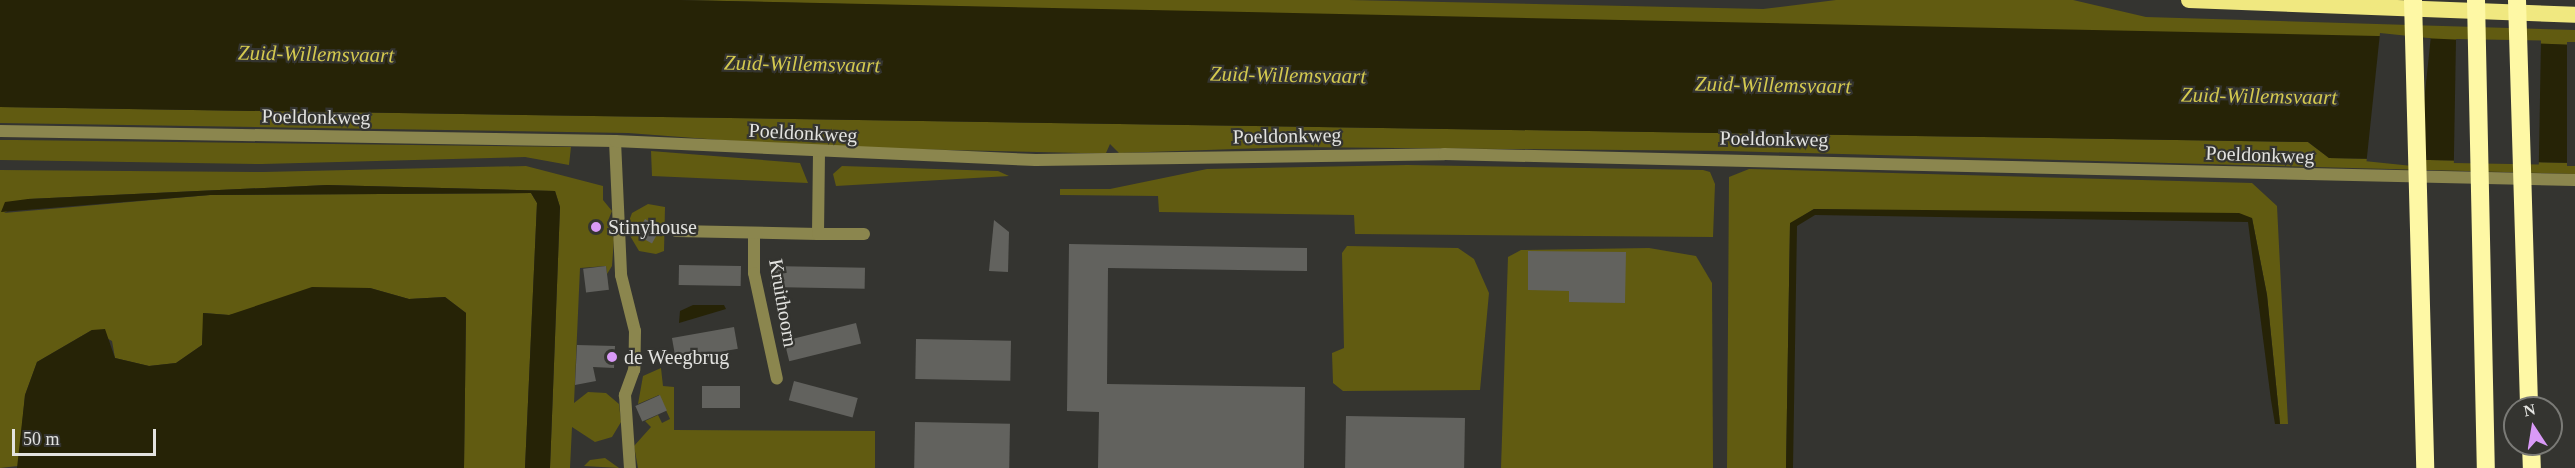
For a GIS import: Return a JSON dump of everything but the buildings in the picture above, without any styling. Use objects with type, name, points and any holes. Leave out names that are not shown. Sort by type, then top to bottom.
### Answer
[{"type":"highway","points":[[2189,0],[2575,15]]},
{"type":"highway","points":[[2413,0],[2416,232],[2426,468]]},
{"type":"highway","points":[[2476,0],[2486,468]]},
{"type":"highway","points":[[2517,0],[2521,234],[2528,396]]},
{"type":"street","name":"Poeldonkweg","points":[[0,131],[615,141],[819,153],[1104,161],[1296,154],[1700,157],[2575,180]]},
{"type":"street","points":[[615,141],[621,275],[635,332],[634,370],[625,395],[630,468]]},
{"type":"street","points":[[818,234],[819,153]]},
{"type":"street","name":"Kruithoorn","points":[[676,231],[864,234]]},
{"type":"street","name":"Kruithoorn","points":[[754,233],[754,273],[777,379]]},
{"type":"shaded area","points":[[680,0],[1349,0],[1763,9],[1836,0],[2073,0],[2146,17],[2575,30],[2575,45]]},
{"type":"shaded area","points":[[0,107],[2308,142],[2329,158],[2575,163],[2575,174],[1728,151],[1295,147],[1119,153],[1110,144],[1106,153],[1081,153],[812,147],[628,133],[0,123]]},
{"type":"shaded area","points":[[0,140],[571,147],[569,165],[525,157],[262,164],[0,160]]},
{"type":"shaded area","points":[[651,151],[800,163],[808,183],[652,176]]},
{"type":"shaded area","points":[[1407,165],[1703,170],[1710,172],[1715,184],[1713,237],[1355,234],[1354,215],[1159,212],[1158,196],[1060,195],[1060,189],[1110,189],[1207,169]]},
{"type":"shaded area","points":[[526,166],[603,186],[603,200],[612,211],[607,223],[614,239],[612,266],[607,274],[606,266],[580,268],[574,403],[588,392],[606,393],[619,404],[621,422],[612,437],[595,442],[572,427],[570,468],[550,468],[560,207],[555,191],[327,185],[28,199],[4,213],[210,195],[531,193],[537,203],[525,468],[464,468],[466,313],[445,297],[409,299],[370,288],[229,315],[204,313],[202,345],[176,363],[149,366],[115,358],[112,341],[92,330],[37,362],[25,395],[18,466],[0,468],[0,170],[263,172]]},
{"type":"shaded area","points":[[842,166],[998,171],[1009,176],[836,186],[833,174]]},
{"type":"shaded area","points":[[1749,169],[2252,183],[2277,206],[2288,424],[2280,424],[2267,295],[2252,218],[1814,209],[1790,224],[1786,468],[1727,468],[1729,177]]},
{"type":"shaded area","points":[[648,204],[665,207],[664,251],[656,254],[639,251],[626,229],[632,213]]},
{"type":"shaded area","points":[[1347,246],[1458,248],[1474,259],[1489,293],[1480,390],[1343,391],[1333,383],[1332,353],[1344,348],[1342,253]]},
{"type":"shaded area","points":[[1649,248],[1696,256],[1712,283],[1713,468],[1501,468],[1508,257],[1521,250]]},
{"type":"shaded area","points":[[661,368],[663,386],[674,387],[674,430],[875,431],[875,468],[638,468],[634,446],[651,427],[645,421],[658,415],[662,423],[670,419],[659,395],[638,404],[643,376]]},
{"type":"shaded area","points":[[605,458],[619,468],[584,466],[590,460]]},
{"type":"water","name":"Zuid-Willemsvaart","points":[[0,0],[679,0],[2378,36],[2575,45],[2575,163],[2329,158],[2308,142],[0,107]]},
{"type":"water","points":[[327,185],[555,191],[560,207],[550,468],[525,468],[537,203],[531,193],[210,195],[1,212],[5,202],[28,199]]},
{"type":"water","points":[[1814,209],[2239,213],[2252,218],[2267,295],[2280,424],[2275,424],[2271,400],[2248,222],[1815,215],[1797,226],[1793,468],[1786,468],[1790,223]]},
{"type":"water","points":[[312,287],[370,288],[409,299],[445,297],[466,313],[464,468],[17,468],[25,395],[37,362],[92,330],[105,329],[115,358],[149,366],[176,363],[202,345],[203,313],[229,315]]},
{"type":"water","points":[[693,305],[724,305],[726,309],[679,323],[680,311]]},
{"type":"pier","points":[[2380,33],[2431,38],[2417,167],[2367,161]]},
{"type":"pier","points":[[2456,39],[2541,40],[2539,164],[2454,163]]},
{"type":"pier","points":[[2567,42],[2575,42],[2575,166],[2567,166]]},
{"type":"place","name":"Stinyhouse","points":[[596,227]]},
{"type":"place","name":"de Weegbrug","points":[[612,357]]}]
